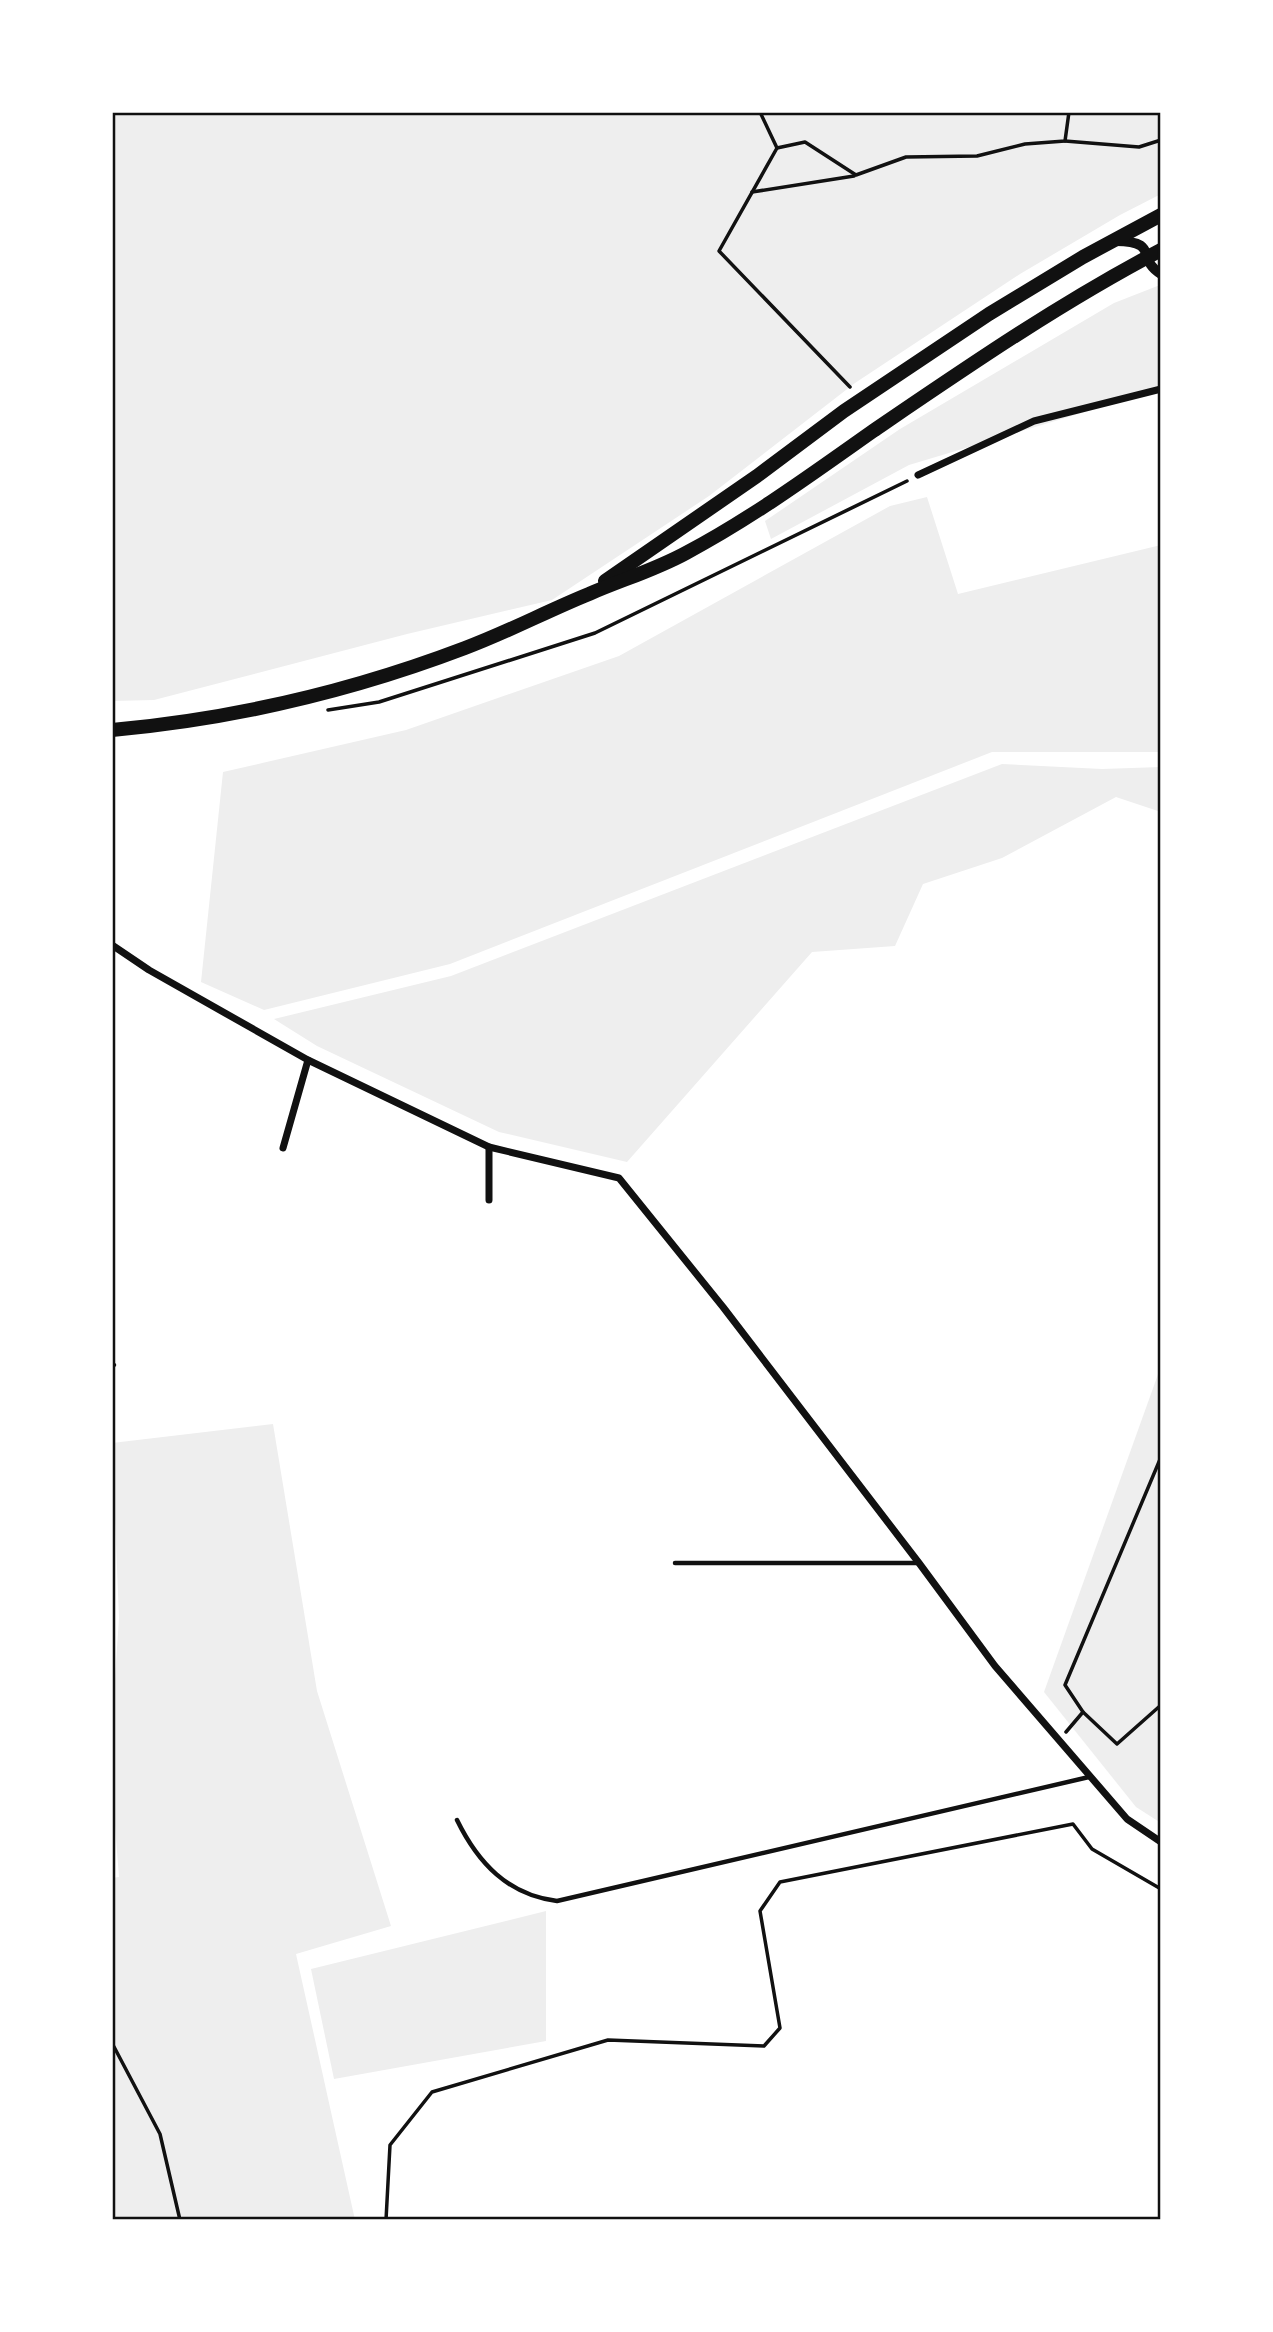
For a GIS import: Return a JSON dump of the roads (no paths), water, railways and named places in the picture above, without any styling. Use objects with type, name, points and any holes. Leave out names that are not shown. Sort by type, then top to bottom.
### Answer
[{"type":"highway","points":[[587,594],[746,484],[844,411],[1017,295],[1161,215]]},
{"type":"highway","points":[[112,730],[230,714],[285,703],[366,681],[476,644],[669,561],[716,536],[824,466],[1007,340],[1154,253]]},
{"type":"street","points":[[1111,241],[1136,242],[1154,253],[1154,270],[1161,274]]},
{"type":"street","points":[[918,475],[1034,421],[1161,389]]},
{"type":"street","points":[[112,945],[149,970],[308,1060],[489,1147],[619,1178],[723,1307],[995,1666],[1127,1819],[1161,1842]]},
{"type":"street","points":[[283,1148],[308,1060]]},
{"type":"street","points":[[489,1147],[489,1200]]},
{"type":"lane","points":[[675,1563],[919,1563]]},
{"type":"lane","points":[[457,1820],[469,1845],[496,1875],[519,1891],[540,1899],[557,1901],[1090,1777]]}]
